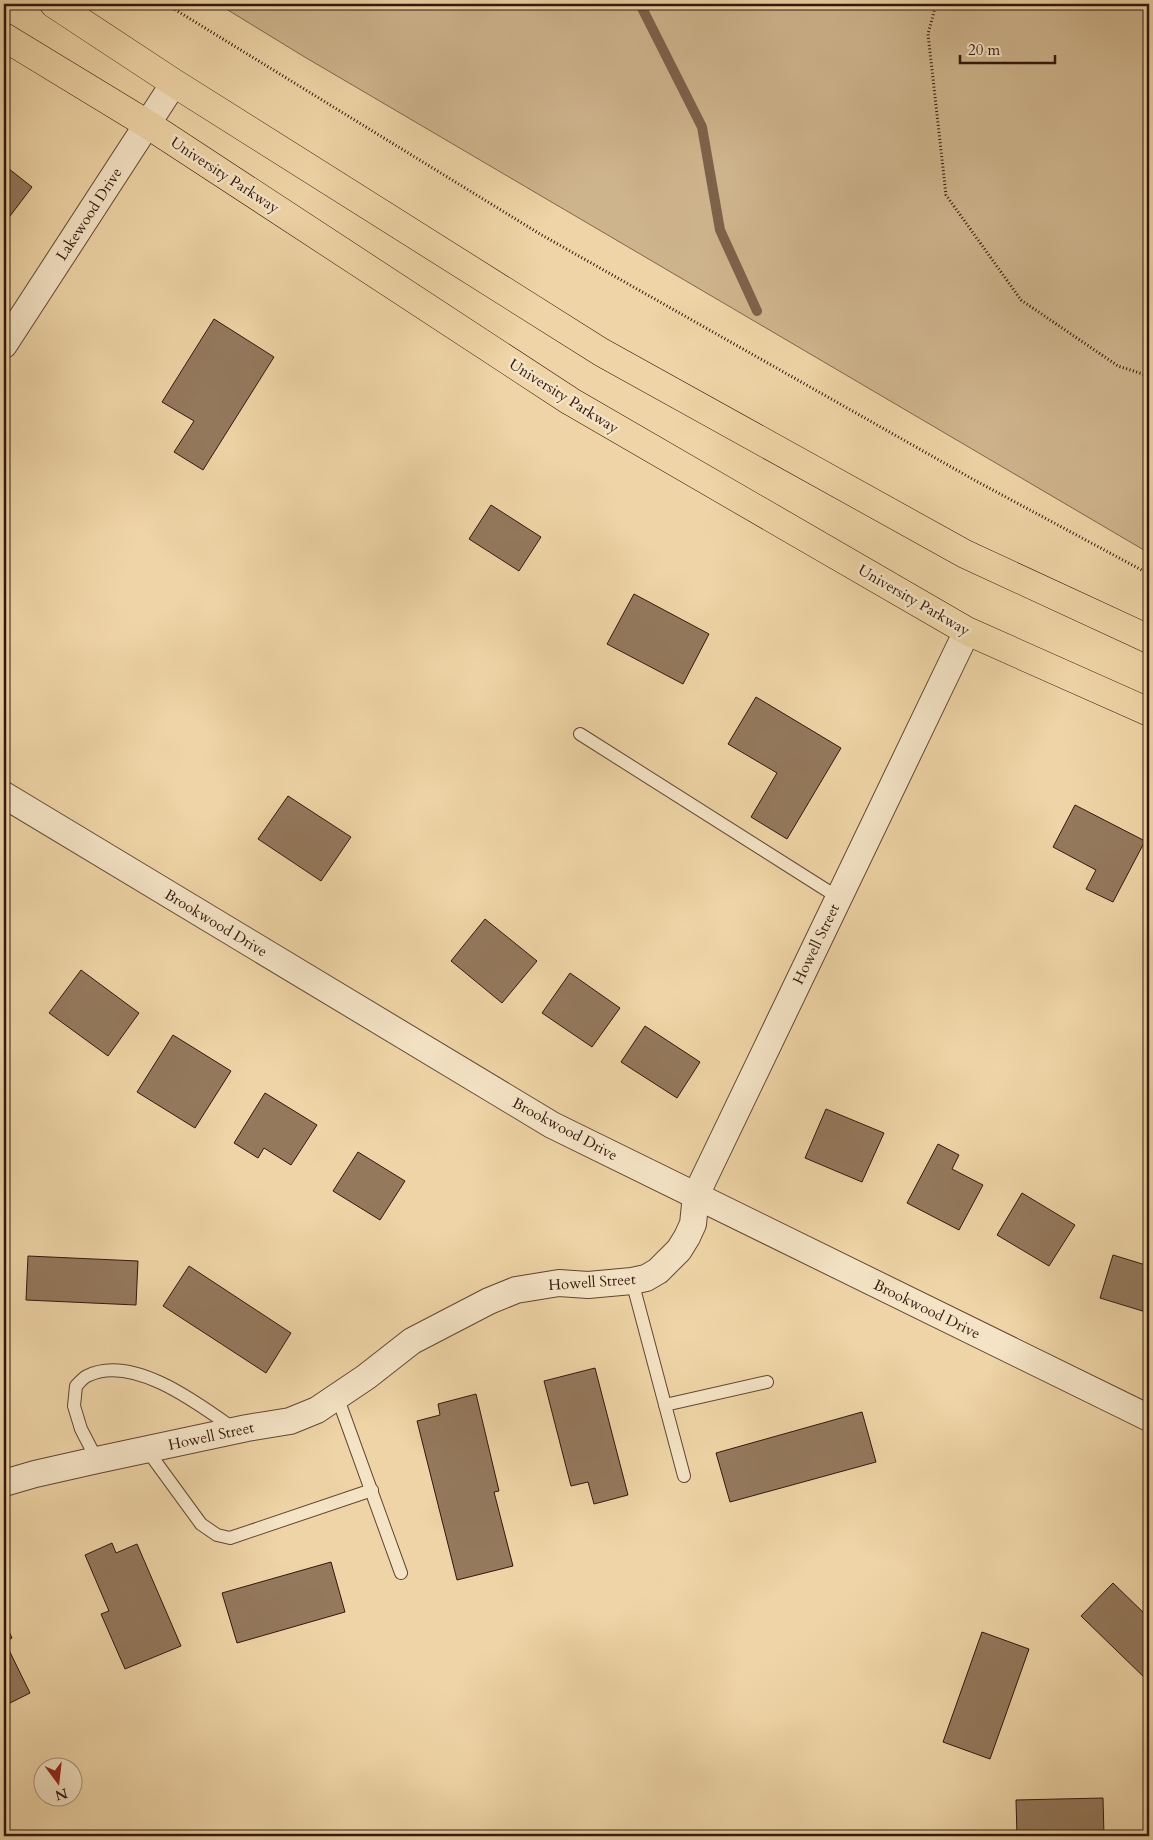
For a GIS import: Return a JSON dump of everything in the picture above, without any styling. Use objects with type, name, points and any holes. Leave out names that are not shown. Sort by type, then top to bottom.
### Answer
[{"type":"main road","points":[[54,4],[174,83],[601,352],[965,554],[1149,639]]},
{"type":"main road","name":"University Parkway","points":[[4,37],[147,124],[570,402],[967,631],[1149,712]]},
{"type":"street","name":"Lakewood Drive","points":[[4,345],[174,83]]},
{"type":"street","name":"Howell Street","points":[[4,1483],[34,1474],[97,1460],[290,1421],[317,1410],[366,1377],[412,1342],[489,1301],[516,1290],[559,1284],[588,1285],[632,1281],[646,1278],[658,1270],[679,1250],[693,1224],[696,1195],[967,631]]},
{"type":"street","name":"Brookwood Drive","points":[[4,795],[552,1125],[1149,1418]]},
{"type":"lane","points":[[580,734],[839,898]]},
{"type":"lane","points":[[632,1281],[684,1476]]},
{"type":"lane","points":[[97,1460],[81,1428],[74,1406],[76,1386],[86,1376],[108,1369],[144,1375],[196,1402],[236,1431]]},
{"type":"lane","points":[[665,1405],[767,1382]]},
{"type":"lane","points":[[337,1396],[401,1573]]},
{"type":"lane","points":[[147,1450],[201,1524],[217,1535],[230,1538],[372,1490]]},
{"type":"path","points":[[166,4],[540,234],[976,481],[1149,574]]},
{"type":"path","points":[[936,4],[928,34],[946,195],[1021,300],[1118,366],[1149,376]]},
{"type":"shaded area","points":[[218,4],[1149,4],[1149,553],[303,56]]},
{"type":"building","points":[[4,165],[32,187],[4,224]]},
{"type":"building","points":[[214,319],[274,357],[203,470],[174,452],[194,421],[162,402]]},
{"type":"building","points":[[491,505],[541,537],[519,571],[469,539]]},
{"type":"building","points":[[634,594],[709,634],[683,684],[607,644]]},
{"type":"building","points":[[756,697],[841,748],[787,839],[751,817],[777,773],[728,744]]},
{"type":"building","points":[[288,796],[351,837],[321,881],[258,839]]},
{"type":"building","points":[[1075,805],[1145,841],[1113,902],[1086,889],[1096,870],[1053,847]]},
{"type":"building","points":[[485,919],[537,961],[502,1003],[451,961]]},
{"type":"building","points":[[81,970],[139,1013],[108,1056],[49,1013]]},
{"type":"building","points":[[570,973],[620,1008],[592,1047],[542,1013]]},
{"type":"building","points":[[645,1026],[700,1062],[677,1098],[621,1062]]},
{"type":"building","points":[[173,1035],[231,1071],[195,1128],[137,1092]]},
{"type":"building","points":[[265,1093],[317,1125],[291,1165],[264,1148],[258,1158],[234,1143]]},
{"type":"building","points":[[826,1109],[884,1133],[862,1182],[805,1158]]},
{"type":"building","points":[[938,1144],[959,1155],[952,1169],[983,1185],[959,1230],[907,1203]]},
{"type":"building","points":[[358,1152],[405,1181],[380,1220],[333,1191]]},
{"type":"building","points":[[1022,1193],[1075,1225],[1049,1266],[997,1235]]},
{"type":"building","points":[[1113,1255],[1149,1266],[1149,1313],[1100,1298]]},
{"type":"building","points":[[28,1256],[138,1261],[136,1305],[26,1300]]},
{"type":"building","points":[[189,1266],[291,1333],[266,1373],[163,1306]]},
{"type":"building","points":[[595,1368],[628,1495],[594,1504],[588,1482],[571,1486],[544,1381]]},
{"type":"building","points":[[476,1394],[499,1491],[494,1492],[513,1566],[457,1580],[417,1421],[440,1415],[438,1404]]},
{"type":"building","points":[[862,1412],[876,1462],[730,1502],[716,1453]]},
{"type":"building","points":[[112,1543],[116,1553],[137,1544],[181,1646],[125,1669],[101,1614],[109,1611],[85,1555]]},
{"type":"building","points":[[331,1562],[345,1612],[237,1643],[222,1593]]},
{"type":"building","points":[[1113,1583],[1149,1618],[1149,1682],[1081,1616]]},
{"type":"building","points":[[4,1621],[12,1638],[5,1642],[30,1693],[4,1706]]},
{"type":"building","points":[[982,1632],[1029,1649],[990,1759],[943,1742]]},
{"type":"building","points":[[1103,1798],[1104,1836],[1017,1836],[1016,1800]]},
{"type":"waterway","points":[[640,4],[702,127],[720,230],[757,311]]}]
